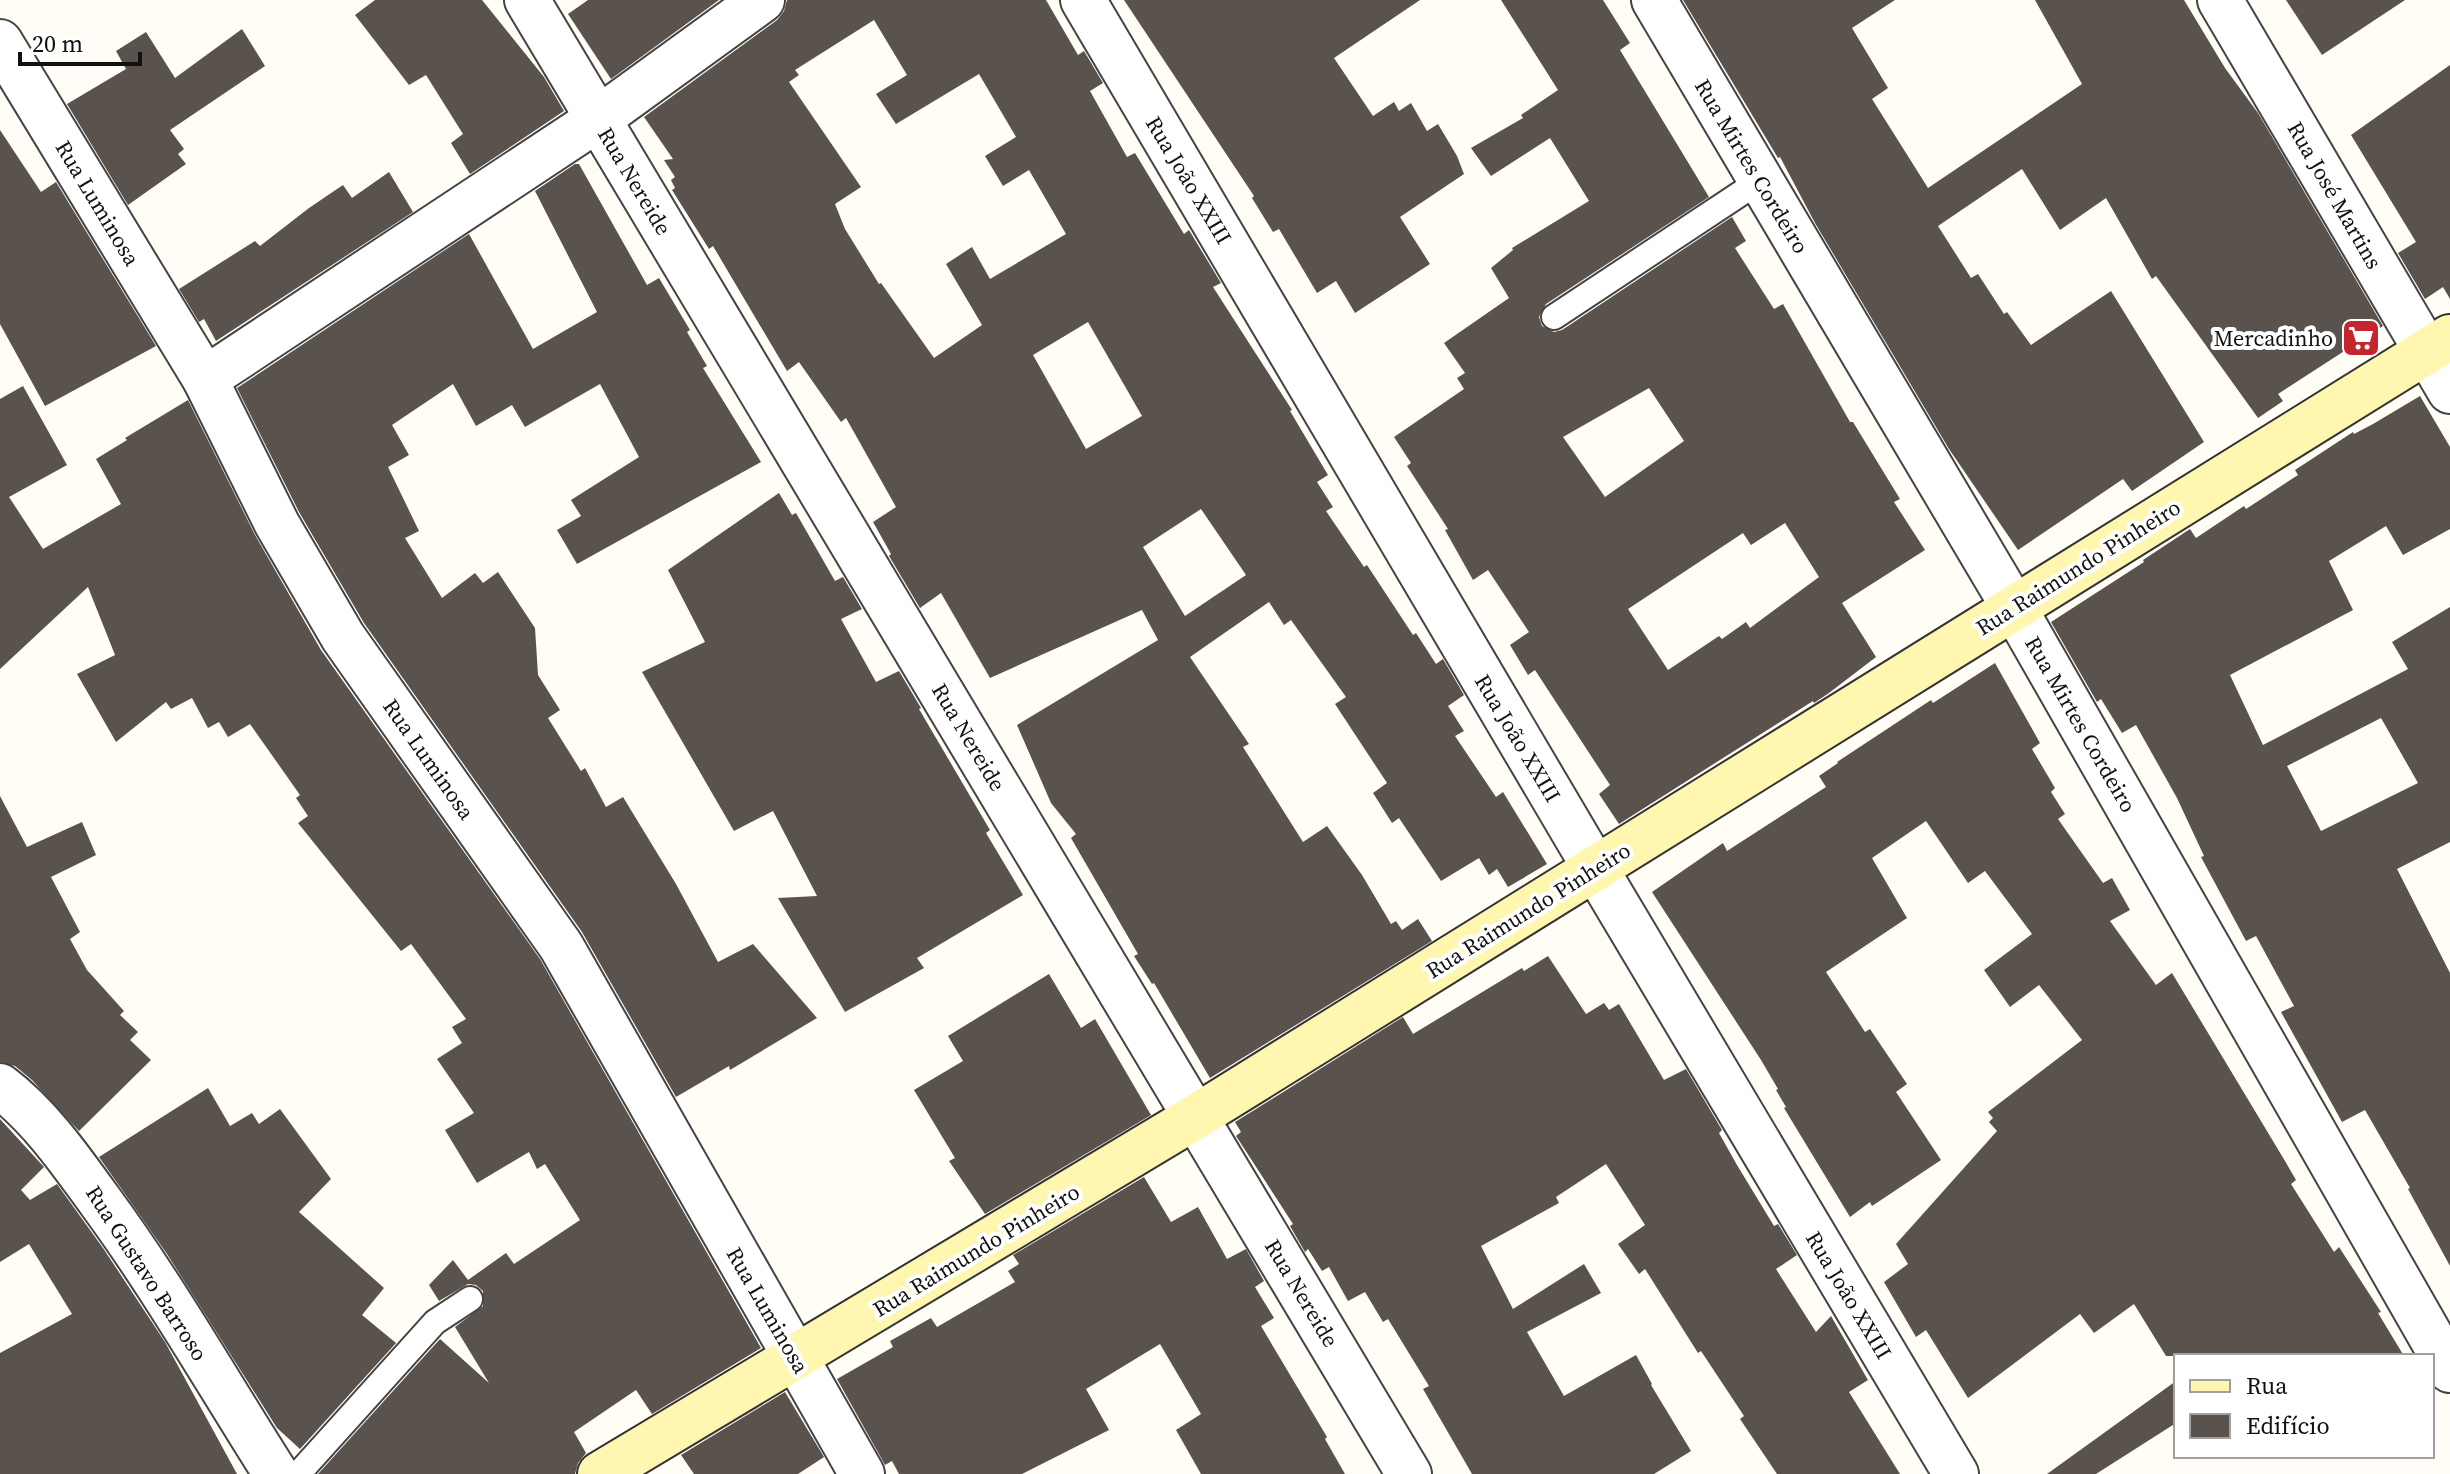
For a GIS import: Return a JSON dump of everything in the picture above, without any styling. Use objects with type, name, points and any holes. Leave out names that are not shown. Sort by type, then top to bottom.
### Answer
[{"type":"street","name":"Rua Nereide","points":[[527,0],[1409,1474]]},
{"type":"street","points":[[205,379],[598,119],[762,0]]},
{"type":"street","name":"Rua João XXIII","points":[[1083,0],[1956,1474]]},
{"type":"street","name":"Rua Mirtes Cordeiro","points":[[1654,0],[2013,606],[2450,1370]]},
{"type":"street","name":"Rua José Martins","points":[[2220,0],[2438,344],[2450,391]]},
{"type":"street","name":"Rua Luminosa","points":[[0,42],[205,379],[277,524],[343,637],[561,946],[862,1474]]},
{"type":"street","name":"Rua Raimundo Pinheiro","points":[[600,1474],[1197,1116],[2438,344]]},
{"type":"street","name":"Rua Gustavo Barroso","points":[[0,1086],[14,1096],[70,1159],[128,1239],[276,1474]]},
{"type":"lane","points":[[1554,317],[1761,180]]},
{"type":"lane","points":[[298,1474],[435,1322],[470,1299]]},
{"type":"building","points":[[375,0],[482,0],[544,77],[564,111],[470,174],[451,143],[463,134],[426,75],[409,85],[355,15]]},
{"type":"building","points":[[588,0],[719,0],[611,79],[568,14]]},
{"type":"building","points":[[787,0],[1046,0],[1078,55],[1084,51],[1103,83],[1090,91],[1127,157],[1135,153],[1184,234],[1189,230],[1221,283],[1213,287],[1292,410],[1328,475],[1317,482],[1333,507],[1326,511],[1364,567],[1367,565],[1413,635],[1416,633],[1436,664],[1443,659],[1464,695],[1448,706],[1464,731],[1455,736],[1496,797],[1503,792],[1547,864],[1508,887],[1497,869],[1489,875],[1479,858],[1441,881],[1399,818],[1392,823],[1373,793],[1387,783],[1335,704],[1346,697],[1291,620],[1284,625],[1269,602],[1190,657],[1249,744],[1243,747],[1303,842],[1327,826],[1362,875],[1391,924],[1396,921],[1402,930],[1418,919],[1432,941],[1210,1078],[1154,983],[1134,956],[1138,954],[1071,838],[1076,834],[1051,803],[1017,725],[1158,640],[1142,610],[990,678],[941,593],[920,608],[889,556],[891,554],[873,522],[896,507],[846,418],[841,422],[799,362],[787,371],[713,246],[709,249],[672,190],[675,188],[671,180],[675,177],[664,160],[673,159],[644,117],[777,20]],"holes":[[[874,20],[907,75],[876,94],[896,124],[979,74],[1016,137],[985,156],[1003,186],[1029,170],[1066,234],[990,279],[972,247],[946,264],[982,325],[934,358],[879,284],[845,229],[835,204],[861,187],[789,82],[799,75],[795,70]],[[1088,322],[1142,416],[1086,449],[1033,355]],[[1201,509],[1246,575],[1185,616],[1143,547]]]},
{"type":"building","points":[[1124,0],[1420,0],[1334,58],[1373,116],[1394,102],[1399,111],[1411,103],[1427,131],[1438,124],[1457,156],[1464,174],[1400,217],[1430,264],[1355,313],[1336,281],[1317,293],[1279,229],[1273,232],[1252,198],[1254,196]]},
{"type":"building","points":[[1501,0],[1603,0],[1630,43],[1620,50],[1709,197],[1546,304],[1539,317],[1542,326],[1554,332],[1562,330],[1732,217],[1746,241],[1735,248],[1774,309],[1783,304],[1850,422],[1853,422],[1900,499],[1894,502],[1925,550],[1842,603],[1876,657],[1814,703],[1619,824],[1599,794],[1610,785],[1535,670],[1528,675],[1510,645],[1529,632],[1488,570],[1473,580],[1445,530],[1448,529],[1407,466],[1411,463],[1394,437],[1464,389],[1457,378],[1465,373],[1444,343],[1509,298],[1491,268],[1512,248],[1589,201],[1550,138],[1491,176],[1471,148],[1523,118],[1521,115],[1558,90]],"holes":[[[1649,388],[1684,441],[1605,497],[1563,437]],[[1785,523],[1819,577],[1750,628],[1746,622],[1668,670],[1628,609],[1743,533],[1751,545]]]},
{"type":"building","points":[[1683,0],[1895,0],[1852,28],[1888,88],[1872,99],[1928,188],[2082,84],[2035,0],[2184,0],[2225,68],[2258,113],[2383,326],[2278,394],[2283,401],[2258,418],[2156,276],[2152,279],[2106,198],[2060,230],[2022,169],[1938,226],[1971,278],[1978,274],[2004,314],[2007,312],[2031,345],[2111,291],[2204,442],[2132,491],[2123,479],[2018,550],[1949,449],[1815,223],[1780,157]]},
{"type":"building","points":[[2286,0],[2405,0],[2322,55]]},
{"type":"building","points":[[242,29],[265,66],[170,130],[184,149],[178,154],[186,164],[128,205],[67,104],[126,69],[116,51],[146,32],[175,78]]},
{"type":"building","points":[[2450,65],[2450,299],[2443,287],[2425,299],[2398,253],[2416,242],[2351,135]]},
{"type":"building","points":[[0,130],[41,192],[56,182],[156,346],[45,406],[0,324]]},
{"type":"building","points":[[579,164],[647,285],[659,278],[690,330],[687,332],[707,366],[703,368],[761,462],[577,564],[557,530],[581,516],[571,500],[639,457],[600,384],[525,427],[512,405],[476,426],[453,384],[392,425],[409,455],[388,467],[419,531],[405,538],[442,598],[475,573],[483,583],[498,572],[535,628],[538,675],[560,710],[548,718],[581,771],[585,768],[606,807],[623,797],[676,884],[718,962],[753,944],[817,1018],[730,1070],[729,1066],[676,1097],[582,932],[364,623],[299,512],[237,388],[469,234],[533,349],[597,312],[535,191]]},
{"type":"building","points":[[389,172],[413,212],[216,341],[204,319],[199,322],[179,289],[255,241],[260,246],[343,185],[352,198]]},
{"type":"building","points":[[23,386],[67,465],[9,497],[43,549],[121,504],[96,459],[188,400],[255,535],[321,650],[540,959],[761,1348],[652,1414],[636,1390],[574,1432],[586,1453],[578,1463],[575,1474],[318,1474],[440,1339],[489,1383],[455,1327],[483,1306],[483,1291],[476,1285],[468,1284],[439,1301],[429,1285],[453,1260],[468,1280],[506,1253],[514,1264],[580,1220],[545,1164],[537,1169],[529,1152],[477,1183],[445,1130],[474,1113],[437,1059],[462,1043],[452,1027],[466,1019],[411,944],[401,951],[298,823],[308,816],[296,798],[300,795],[250,724],[228,737],[219,722],[208,728],[192,698],[171,709],[166,702],[116,742],[77,674],[115,655],[88,587],[0,669],[0,399]]},
{"type":"building","points":[[2420,396],[2450,447],[2450,529],[2403,555],[2386,526],[2329,561],[2353,610],[2230,675],[2263,745],[2408,669],[2392,642],[2450,607],[2450,842],[2397,869],[2450,973],[2450,1266],[2365,1110],[2342,1122],[2281,1012],[2294,1006],[2256,936],[2246,941],[2201,857],[2204,856],[2177,798],[2136,725],[2122,733],[2101,699],[2097,702],[2051,622],[2190,529],[2196,538],[2298,475],[2295,470],[2353,432],[2373,424]],"holes":[[[2381,718],[2418,783],[2321,831],[2287,766]]]},
{"type":"building","points":[[779,493],[792,515],[796,513],[835,581],[843,577],[862,609],[841,619],[876,682],[899,671],[990,830],[986,833],[1023,895],[917,958],[924,968],[845,1012],[778,898],[817,896],[773,811],[734,831],[642,672],[705,642],[668,570]]},
{"type":"building","points":[[1995,663],[2040,743],[2032,749],[2055,788],[2051,792],[2065,814],[2058,819],[2103,883],[2112,878],[2130,910],[2110,921],[2156,985],[2172,973],[2296,1180],[2291,1184],[2334,1252],[2339,1247],[2381,1312],[2378,1313],[2403,1354],[2166,1356],[2134,1304],[2094,1333],[2080,1314],[1968,1398],[1926,1330],[1916,1337],[1884,1282],[1908,1264],[1896,1244],[1997,1131],[1989,1122],[1993,1118],[1988,1112],[2082,1040],[2039,985],[2010,1007],[1984,970],[2032,934],[1985,871],[1968,883],[1926,821],[1872,858],[1907,918],[1826,972],[1865,1032],[1870,1029],[1907,1084],[1896,1092],[1941,1160],[1850,1217],[1784,1108],[1778,1089],[1761,1060],[1652,892],[1723,843],[1727,851],[1826,787],[1819,776],[1931,700],[1933,703]]},
{"type":"building","points":[[0,796],[27,847],[82,822],[96,855],[51,877],[80,932],[70,939],[87,970],[124,1011],[120,1015],[138,1032],[130,1040],[151,1060],[79,1131],[32,1080],[15,1066],[0,1062]]},
{"type":"building","points":[[1548,956],[1586,1014],[1604,1003],[1609,1010],[1619,1004],[1664,1080],[1686,1069],[1722,1130],[1719,1133],[1737,1165],[1774,1226],[1778,1224],[1797,1255],[1776,1269],[1816,1332],[1831,1316],[1868,1380],[1849,1392],[1900,1474],[1777,1474],[1740,1419],[1744,1416],[1701,1351],[1698,1353],[1645,1269],[1639,1274],[1618,1244],[1645,1225],[1606,1164],[1556,1197],[1559,1203],[1481,1246],[1513,1309],[1584,1264],[1601,1293],[1527,1332],[1564,1396],[1636,1355],[1691,1451],[1654,1474],[1472,1474],[1423,1389],[1429,1386],[1388,1319],[1383,1322],[1365,1292],[1348,1301],[1329,1267],[1322,1271],[1308,1249],[1305,1252],[1290,1226],[1293,1224],[1236,1136],[1241,1132],[1235,1122],[1403,1017],[1413,1034],[1522,968],[1524,971]]},
{"type":"building","points":[[1049,974],[1081,1028],[1095,1019],[1151,1115],[985,1214],[949,1161],[955,1158],[914,1090],[963,1061],[948,1036]]},
{"type":"building","points":[[208,1088],[230,1126],[252,1113],[259,1124],[280,1109],[331,1179],[299,1212],[384,1288],[362,1315],[396,1343],[300,1449],[277,1428],[167,1254],[99,1157]]},
{"type":"building","points":[[0,1119],[44,1167],[21,1190],[30,1200],[57,1184],[165,1342],[237,1474],[0,1474],[0,1353],[72,1314],[29,1244],[0,1262]]},
{"type":"building","points":[[1144,1177],[1171,1222],[1198,1207],[1227,1259],[1246,1249],[1264,1281],[1255,1287],[1274,1318],[1261,1326],[1327,1437],[1325,1439],[1345,1474],[1201,1474],[1176,1430],[1201,1414],[1160,1344],[1086,1389],[1109,1430],[1022,1474],[899,1474],[892,1461],[885,1465],[837,1379],[893,1347],[890,1341],[931,1318],[937,1327],[1015,1282],[1008,1271],[1019,1264],[1013,1255]]},
{"type":"building","points":[[2174,1382],[2174,1424],[2096,1474],[2047,1474]]},
{"type":"building","points":[[785,1392],[824,1457],[798,1474],[694,1474],[681,1455]]},
{"type":"place","name":"Mercadinho","points":[[2361,338]]}]
